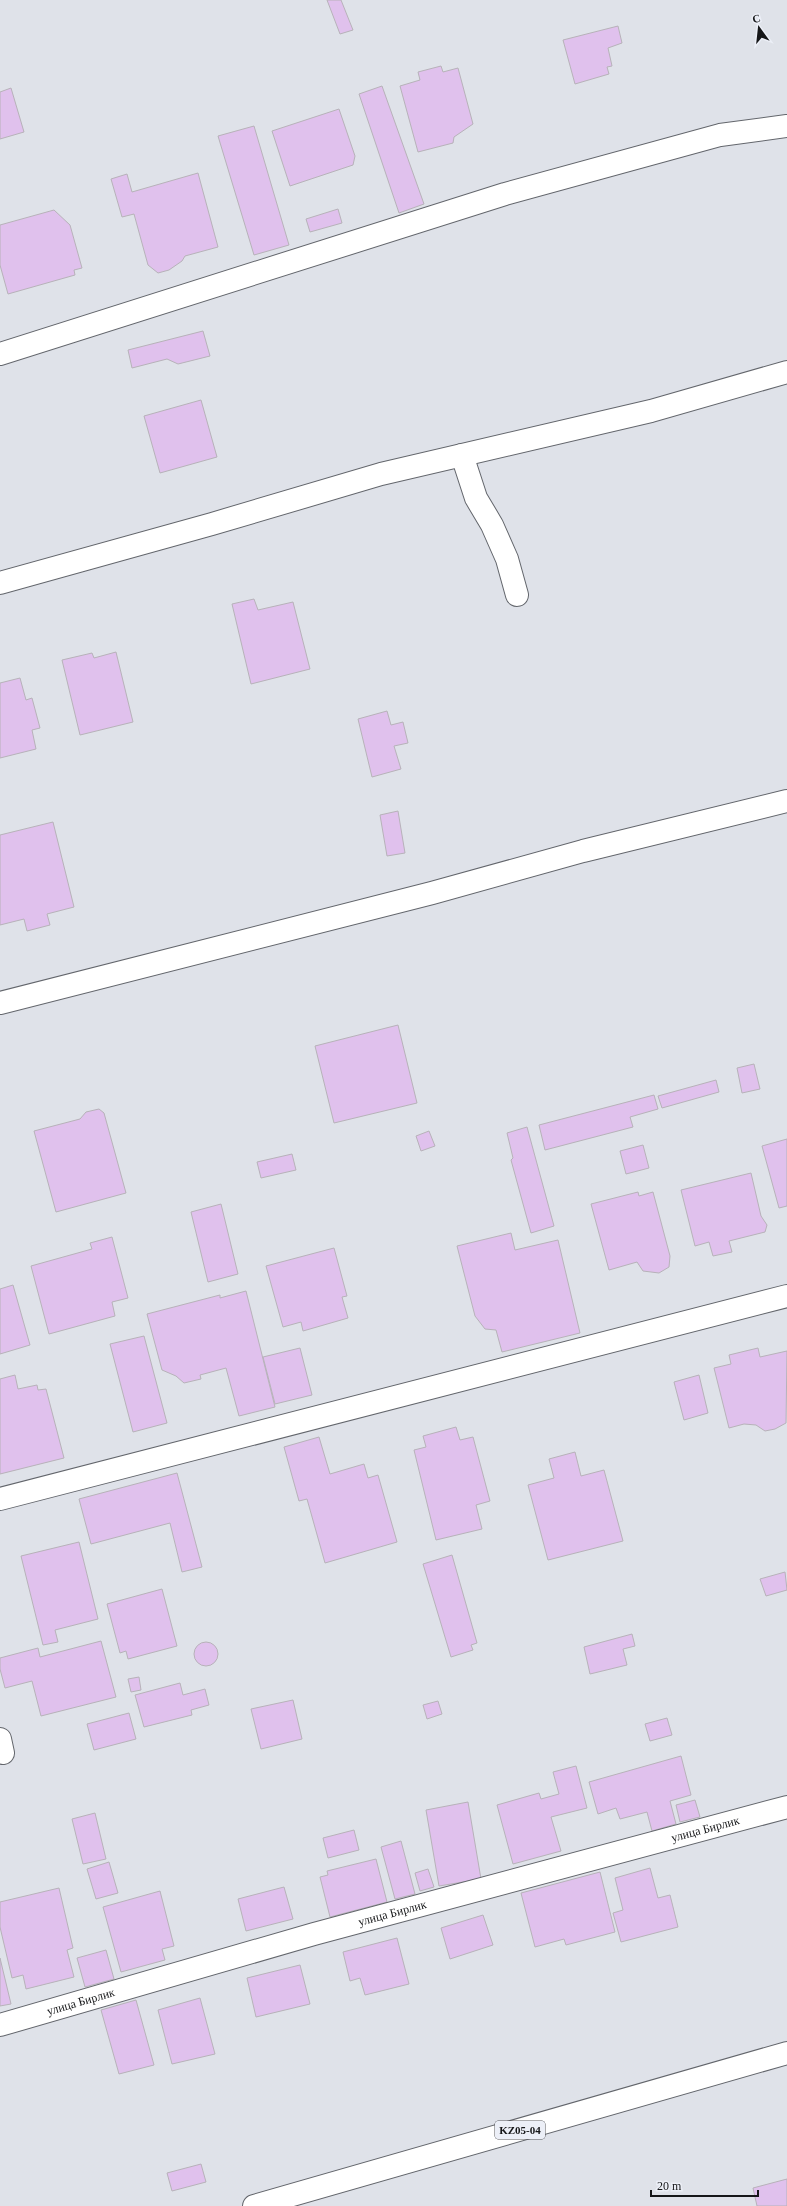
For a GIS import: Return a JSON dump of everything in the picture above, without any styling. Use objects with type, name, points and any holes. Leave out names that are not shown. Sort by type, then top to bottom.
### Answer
[{"type":"street","points":[[0,354],[505,194],[720,135],[787,126]]},
{"type":"street","points":[[0,583],[205,526],[381,474],[651,411],[787,372]]},
{"type":"street","points":[[462,455],[476,498],[492,525],[507,559],[518,595]]},
{"type":"street","points":[[0,1003],[432,894],[583,851],[787,802]]},
{"type":"street","points":[[0,1499],[787,1296]]},
{"type":"street","name":"улица Бирлик","points":[[0,2025],[314,1934],[787,1807]]},
{"type":"street","name":"KZ05-04","points":[[254,2206],[787,2053]]},
{"type":"building","points":[[327,0],[341,0],[353,30],[340,34]]},
{"type":"building","points":[[618,26],[622,43],[608,48],[612,66],[607,67],[609,74],[575,84],[563,40]]},
{"type":"building","points":[[441,66],[443,72],[458,68],[473,124],[454,137],[453,143],[418,152],[400,86],[420,80],[418,72]]},
{"type":"building","points":[[382,86],[424,204],[399,213],[359,94]]},
{"type":"building","points":[[11,88],[24,132],[0,139],[0,92]]},
{"type":"building","points":[[339,109],[355,156],[353,165],[290,186],[272,131]]},
{"type":"building","points":[[254,126],[289,245],[254,255],[218,136]]},
{"type":"building","points":[[198,173],[218,247],[185,256],[182,261],[169,270],[158,273],[148,265],[134,214],[122,217],[111,179],[127,174],[132,192]]},
{"type":"building","points":[[338,209],[342,223],[310,232],[306,219]]},
{"type":"building","points":[[54,210],[70,225],[82,268],[74,270],[75,275],[8,294],[0,265],[0,225]]},
{"type":"building","points":[[203,331],[210,356],[178,364],[167,359],[132,368],[128,350]]},
{"type":"building","points":[[201,400],[217,457],[160,473],[144,416]]},
{"type":"building","points":[[254,599],[258,610],[293,602],[310,669],[251,684],[232,604]]},
{"type":"building","points":[[116,652],[133,722],[80,735],[62,660],[92,653],[94,658]]},
{"type":"building","points":[[20,678],[26,700],[32,698],[40,728],[32,730],[36,749],[0,758],[0,683]]},
{"type":"building","points":[[387,711],[391,725],[403,722],[408,743],[394,746],[401,769],[372,777],[358,719]]},
{"type":"building","points":[[398,811],[405,853],[387,856],[380,815]]},
{"type":"building","points":[[53,822],[74,907],[47,914],[50,925],[27,931],[24,919],[0,925],[0,835]]},
{"type":"building","points":[[398,1025],[417,1103],[334,1123],[315,1046]]},
{"type":"building","points":[[754,1064],[760,1089],[742,1093],[737,1068]]},
{"type":"building","points":[[716,1080],[719,1092],[662,1108],[658,1096]]},
{"type":"building","points":[[654,1095],[658,1109],[630,1117],[633,1127],[545,1150],[539,1125]]},
{"type":"building","points":[[99,1109],[104,1113],[126,1193],[56,1212],[34,1131],[80,1119],[86,1112]]},
{"type":"building","points":[[527,1127],[554,1226],[531,1233],[511,1160],[513,1158],[507,1133]]},
{"type":"building","points":[[429,1131],[435,1146],[421,1151],[416,1136]]},
{"type":"building","points":[[787,1139],[787,1206],[779,1208],[762,1146]]},
{"type":"building","points":[[643,1145],[649,1168],[626,1174],[620,1151]]},
{"type":"building","points":[[292,1154],[296,1170],[261,1178],[257,1162]]},
{"type":"building","points":[[751,1173],[761,1216],[767,1225],[765,1232],[729,1241],[732,1252],[713,1256],[709,1242],[695,1246],[681,1190]]},
{"type":"building","points":[[638,1192],[639,1196],[653,1192],[670,1256],[669,1267],[659,1273],[643,1271],[637,1262],[609,1270],[591,1204]]},
{"type":"building","points":[[221,1204],[238,1274],[208,1282],[191,1212]]},
{"type":"building","points":[[511,1233],[515,1250],[558,1240],[580,1333],[502,1352],[496,1330],[485,1329],[475,1316],[457,1246]]},
{"type":"building","points":[[112,1237],[128,1298],[112,1302],[115,1316],[49,1334],[31,1266],[92,1249],[90,1243]]},
{"type":"building","points":[[334,1248],[347,1296],[342,1297],[348,1318],[303,1331],[301,1322],[283,1327],[266,1266]]},
{"type":"building","points":[[13,1285],[30,1345],[0,1354],[0,1289]]},
{"type":"building","points":[[246,1291],[275,1407],[239,1416],[226,1368],[200,1375],[201,1379],[184,1383],[176,1376],[162,1370],[147,1314],[220,1295],[220,1298]]},
{"type":"building","points":[[144,1336],[167,1423],[133,1432],[110,1344]]},
{"type":"building","points":[[300,1348],[312,1395],[275,1404],[263,1357]]},
{"type":"building","points":[[758,1348],[760,1357],[787,1351],[786,1423],[775,1429],[765,1431],[756,1425],[744,1424],[729,1428],[714,1368],[731,1364],[729,1355]]},
{"type":"building","points":[[15,1375],[18,1389],[37,1385],[38,1390],[46,1389],[64,1458],[0,1474],[0,1379]]},
{"type":"building","points":[[699,1375],[708,1413],[684,1420],[674,1382]]},
{"type":"building","points":[[456,1427],[460,1440],[473,1437],[490,1501],[476,1505],[482,1529],[436,1540],[414,1450],[426,1447],[423,1436]]},
{"type":"building","points":[[319,1437],[330,1474],[364,1464],[368,1478],[378,1475],[397,1542],[325,1563],[307,1499],[299,1501],[284,1447]]},
{"type":"building","points":[[575,1452],[581,1476],[604,1470],[623,1541],[548,1560],[528,1485],[554,1478],[549,1459]]},
{"type":"building","points":[[177,1473],[202,1567],[182,1572],[170,1523],[91,1544],[79,1499]]},
{"type":"building","points":[[79,1542],[98,1619],[55,1630],[58,1642],[43,1645],[21,1556]]},
{"type":"building","points":[[452,1555],[477,1643],[471,1645],[473,1650],[451,1657],[423,1564]]},
{"type":"building","points":[[785,1572],[787,1590],[766,1596],[760,1579]]},
{"type":"building","points":[[162,1589],[177,1646],[128,1659],[126,1651],[120,1653],[107,1604]]},
{"type":"building","points":[[632,1634],[635,1646],[623,1649],[627,1665],[590,1674],[584,1647]]},
{"type":"building","points":[[101,1641],[116,1697],[41,1716],[32,1681],[5,1688],[0,1669],[0,1658],[38,1648],[40,1657]]},
{"type":"building","points":[[206,1642],[215,1645],[218,1654],[215,1663],[206,1666],[197,1663],[194,1654],[197,1645]]},
{"type":"building","points":[[139,1677],[141,1690],[131,1692],[128,1679]]},
{"type":"building","points":[[180,1683],[183,1695],[205,1689],[209,1705],[191,1710],[192,1715],[144,1727],[135,1695]]},
{"type":"building","points":[[293,1700],[302,1739],[261,1749],[251,1709]]},
{"type":"building","points":[[438,1701],[442,1714],[427,1719],[423,1705]]},
{"type":"building","points":[[129,1713],[136,1739],[94,1750],[87,1724]]},
{"type":"building","points":[[667,1718],[672,1735],[650,1741],[645,1724]]},
{"type":"building","points":[[681,1756],[691,1795],[670,1801],[676,1824],[652,1831],[647,1812],[620,1819],[616,1808],[598,1814],[589,1782]]},
{"type":"building","points":[[576,1766],[587,1808],[551,1817],[561,1851],[513,1864],[497,1805],[539,1793],[541,1799],[559,1794],[553,1772]]},
{"type":"building","points":[[695,1800],[700,1817],[680,1822],[676,1805]]},
{"type":"building","points":[[468,1802],[481,1879],[439,1886],[426,1810]]},
{"type":"building","points":[[95,1813],[106,1859],[83,1864],[72,1819]]},
{"type":"building","points":[[354,1830],[359,1850],[328,1858],[323,1838]]},
{"type":"building","points":[[401,1841],[415,1894],[395,1899],[381,1847]]},
{"type":"building","points":[[376,1859],[387,1902],[330,1917],[320,1877],[328,1875],[327,1871]]},
{"type":"building","points":[[109,1862],[118,1893],[96,1899],[87,1869]]},
{"type":"building","points":[[650,1868],[658,1898],[670,1895],[678,1927],[621,1942],[613,1913],[623,1910],[615,1878]]},
{"type":"building","points":[[428,1869],[434,1887],[420,1891],[415,1873]]},
{"type":"building","points":[[600,1872],[615,1932],[566,1945],[564,1939],[535,1947],[521,1893]]},
{"type":"building","points":[[284,1887],[293,1919],[246,1931],[238,1899]]},
{"type":"building","points":[[59,1888],[73,1948],[67,1950],[74,1977],[26,1989],[23,1975],[12,1978],[0,1927],[0,1902]]},
{"type":"building","points":[[160,1891],[174,1946],[162,1949],[165,1960],[121,1972],[103,1907]]},
{"type":"building","points":[[483,1915],[493,1945],[450,1959],[441,1928]]},
{"type":"building","points":[[397,1938],[409,1984],[365,1995],[360,1978],[350,1981],[343,1952]]},
{"type":"building","points":[[106,1950],[114,1979],[85,1987],[77,1958]]},
{"type":"building","points":[[0,1958],[11,2004],[0,2006]]},
{"type":"building","points":[[300,1965],[310,2004],[256,2017],[247,1978]]},
{"type":"building","points":[[200,1998],[215,2054],[172,2064],[158,2010]]},
{"type":"building","points":[[136,2000],[154,2065],[119,2074],[101,2010]]},
{"type":"building","points":[[201,2164],[206,2182],[172,2191],[167,2173]]},
{"type":"building","points":[[787,2179],[787,2206],[757,2206],[753,2188]]}]
